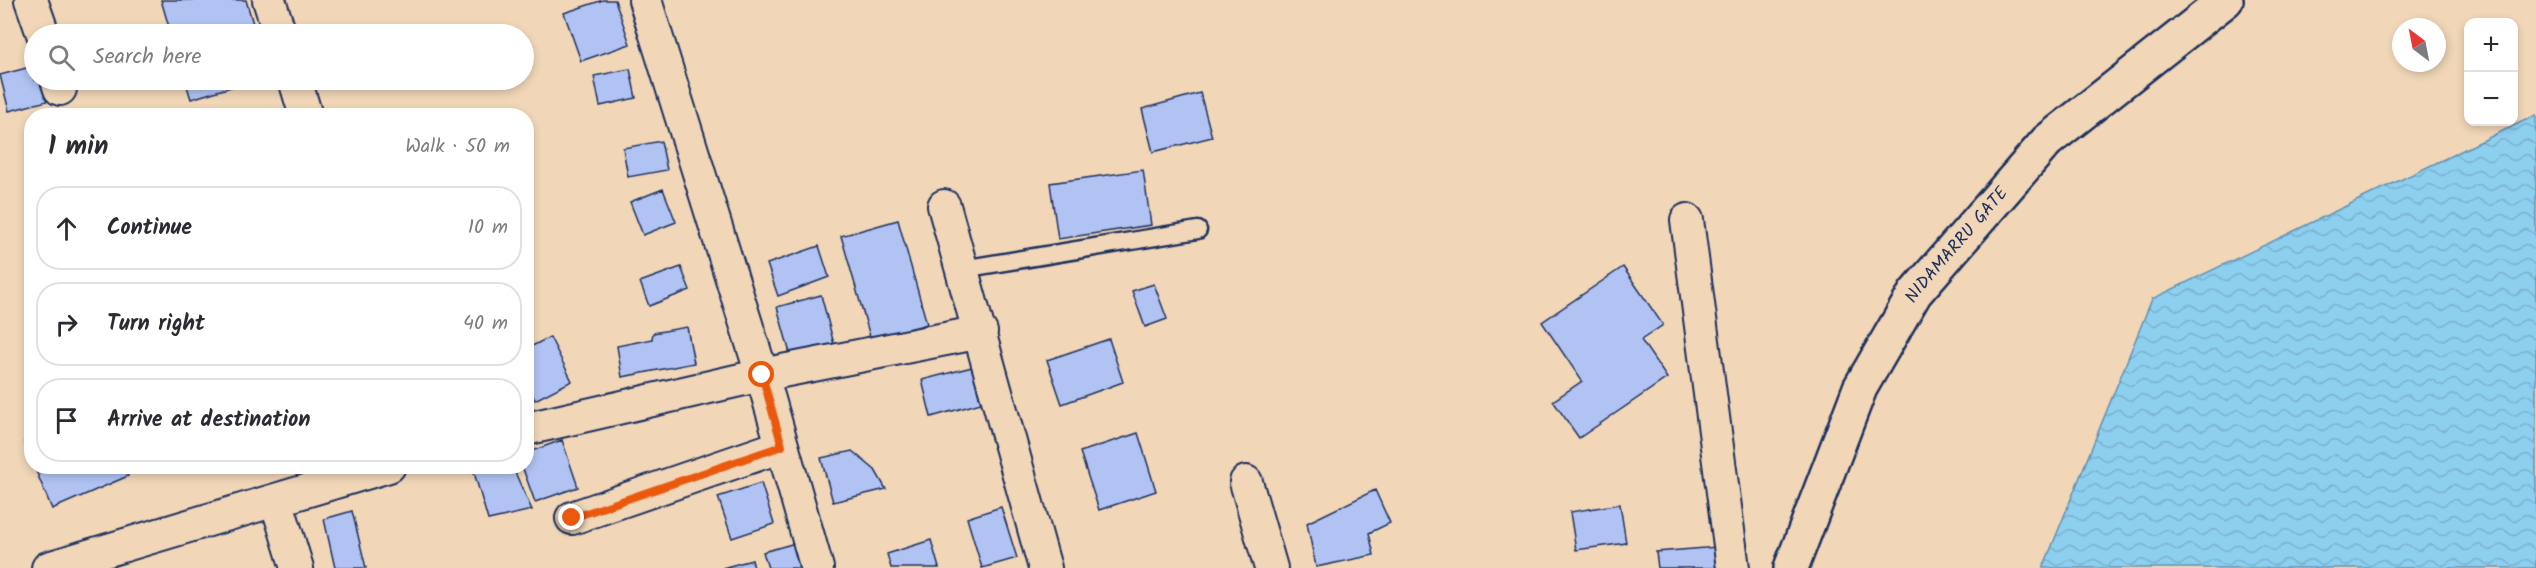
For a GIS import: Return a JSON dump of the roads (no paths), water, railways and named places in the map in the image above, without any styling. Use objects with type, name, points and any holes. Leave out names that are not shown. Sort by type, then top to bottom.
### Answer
[{"type":"main road","name":"NIDAMARRU GATE","points":[[1791,568],[1860,388],[1915,292],[2047,141],[2226,0]]},
{"type":"street","points":[[32,0],[40,24]]},
{"type":"street","points":[[269,0],[277,24]]},
{"type":"street","points":[[645,0],[762,375],[818,568]]},
{"type":"street","points":[[298,90],[304,108]]},
{"type":"street","points":[[944,206],[1045,568]]},
{"type":"street","points":[[1687,220],[1733,568]]},
{"type":"street","points":[[534,427],[762,375],[981,332]]},
{"type":"street","points":[[572,518],[782,446]]},
{"type":"street","points":[[48,568],[362,474]]},
{"type":"street","points":[[1246,482],[1271,568]]},
{"type":"street","points":[[276,500],[297,568]]},
{"type":"lane","points":[[962,269],[1198,230]]},
{"type":"water","points":[[2536,115],[2536,568],[2043,568],[2152,299],[2513,126],[2518,126],[2518,124]]}]
